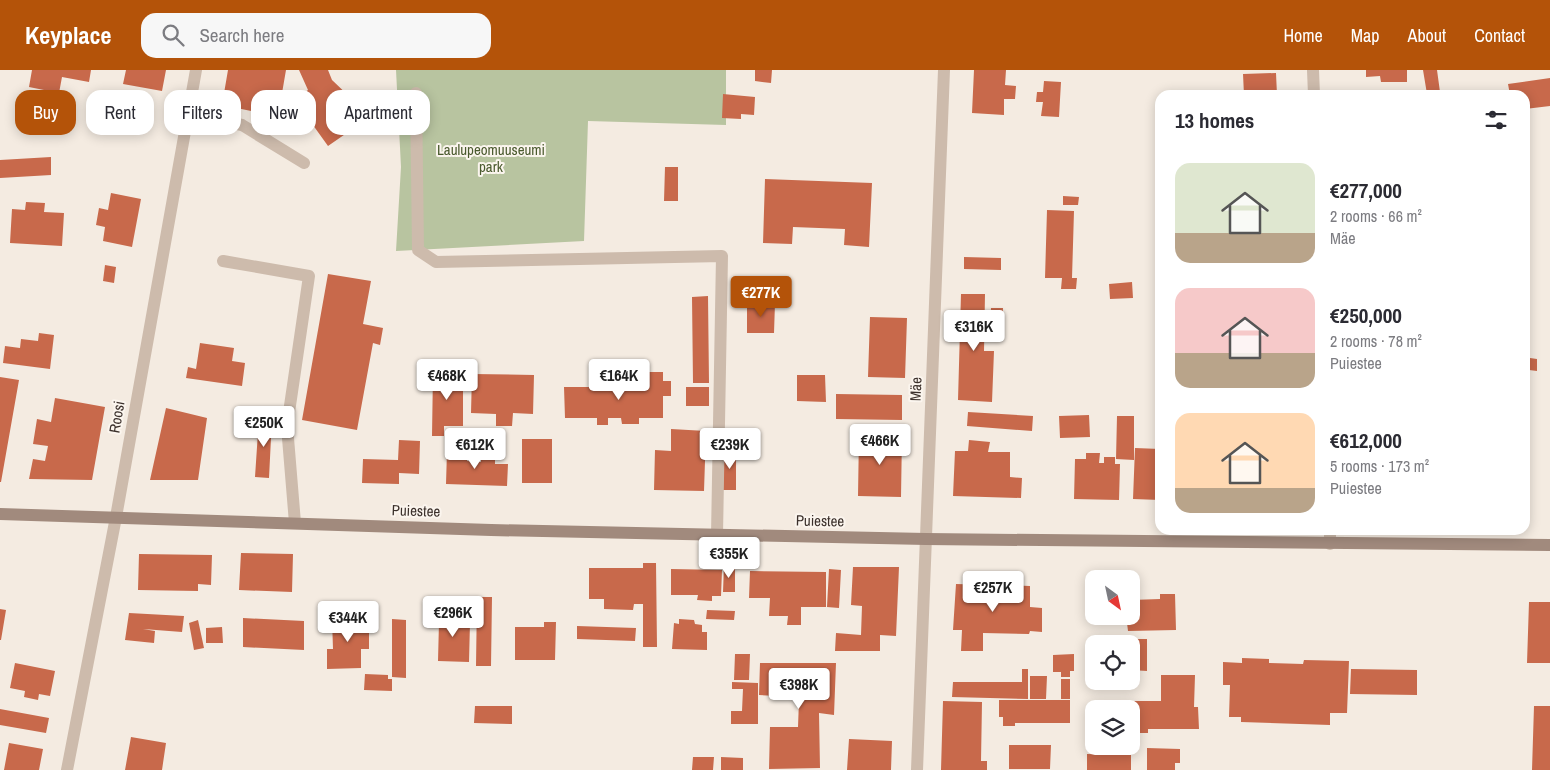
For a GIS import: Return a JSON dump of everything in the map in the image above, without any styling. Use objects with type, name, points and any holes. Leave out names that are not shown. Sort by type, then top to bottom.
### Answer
[{"type":"main road","name":"Puiestee","points":[[0,514],[491,530],[717,535],[1330,544],[1550,545]]},
{"type":"street","name":"Roosi","points":[[192,90],[196,70]]},
{"type":"street","name":"Mäe","points":[[917,770],[944,70]]},
{"type":"street","points":[[1313,70],[1314,90]]},
{"type":"street","points":[[241,125],[304,163]]},
{"type":"street","name":"Roosi","points":[[67,770],[116,517],[184,135]]},
{"type":"street","points":[[417,135],[418,250],[436,262],[722,256],[717,535]]},
{"type":"street","points":[[223,261],[309,276],[287,426],[295,523]]},
{"type":"street","points":[[1330,535],[1330,544]]},
{"type":"green space","name":"Laulupeomuuseumi park","points":[[396,70],[726,70],[726,125],[588,121],[584,241],[396,251],[401,167],[399,135],[430,135],[430,90],[397,90]]},
{"type":"building","points":[[32,70],[91,70],[89,82],[62,77],[60,90],[44,90],[29,87]]},
{"type":"building","points":[[126,70],[166,70],[162,91],[123,84]]},
{"type":"building","points":[[228,70],[286,70],[283,90],[251,90],[251,111],[241,109],[241,90],[225,90]]},
{"type":"building","points":[[299,70],[328,70],[332,80],[342,90],[326,90],[326,135],[344,135],[328,146],[316,129],[316,90],[308,90]]},
{"type":"building","points":[[755,70],[772,70],[771,83],[755,81]]},
{"type":"building","points":[[974,70],[1006,70],[1005,85],[1016,86],[1015,99],[1004,99],[1004,115],[972,113]]},
{"type":"building","points":[[1366,70],[1407,70],[1407,82],[1381,82],[1380,76],[1366,77]]},
{"type":"building","points":[[1423,70],[1437,70],[1440,90],[1426,90]]},
{"type":"building","points":[[1276,73],[1277,90],[1244,90],[1243,74]]},
{"type":"building","points":[[1550,78],[1550,106],[1530,108],[1530,90],[1509,90],[1508,84]]},
{"type":"building","points":[[1044,81],[1061,82],[1059,117],[1041,116],[1043,102],[1036,102],[1037,92],[1043,92]]},
{"type":"building","points":[[723,94],[755,97],[754,115],[741,114],[741,119],[722,118]]},
{"type":"building","points":[[51,157],[51,175],[0,178],[0,160]]},
{"type":"building","points":[[665,167],[678,167],[678,201],[664,201]]},
{"type":"building","points":[[765,179],[872,183],[869,247],[844,245],[845,229],[793,227],[792,244],[763,243]]},
{"type":"building","points":[[111,193],[141,199],[132,247],[103,241],[105,227],[96,225],[99,208],[108,210]]},
{"type":"building","points":[[1063,196],[1079,197],[1078,205],[1063,205]]},
{"type":"building","points":[[26,202],[45,203],[44,212],[64,213],[62,246],[10,243],[12,209],[25,210]]},
{"type":"building","points":[[1047,210],[1074,211],[1072,278],[1077,278],[1076,289],[1061,289],[1062,278],[1045,278]]},
{"type":"building","points":[[964,257],[1001,258],[1001,270],[964,269]]},
{"type":"building","points":[[105,265],[116,267],[114,283],[103,281]]},
{"type":"building","points":[[328,274],[371,281],[363,324],[383,328],[380,345],[373,343],[357,430],[302,420]]},
{"type":"building","points":[[1132,282],[1133,298],[1110,299],[1109,284]]},
{"type":"building","points":[[961,294],[985,294],[984,351],[994,351],[992,402],[958,400]]},
{"type":"building","points":[[708,296],[709,383],[693,383],[692,297]]},
{"type":"building","points":[[747,303],[775,303],[774,333],[747,333]]},
{"type":"building","points":[[991,308],[1003,308],[1002,327],[990,326]]},
{"type":"building","points":[[870,317],[907,318],[905,378],[868,377]]},
{"type":"building","points":[[39,333],[54,335],[50,369],[3,363],[5,346],[20,348],[21,339],[38,341]]},
{"type":"building","points":[[200,343],[234,348],[232,361],[245,363],[242,386],[186,378],[188,367],[196,369]]},
{"type":"building","points":[[1530,358],[1537,359],[1537,371],[1530,370]]},
{"type":"building","points":[[433,372],[463,372],[463,426],[444,426],[444,436],[432,436]]},
{"type":"building","points":[[643,372],[663,372],[663,381],[671,381],[671,396],[663,396],[663,418],[639,418],[639,424],[622,424],[621,418],[608,418],[608,425],[597,425],[597,418],[565,418],[564,387],[643,387]]},
{"type":"building","points":[[472,374],[534,375],[533,414],[513,413],[512,426],[496,426],[496,414],[471,413]]},
{"type":"building","points":[[797,375],[825,375],[826,402],[797,401]]},
{"type":"building","points":[[0,377],[19,380],[1,482],[0,482]]},
{"type":"building","points":[[686,387],[709,387],[709,406],[686,406]]},
{"type":"building","points":[[836,394],[902,395],[902,420],[836,419]]},
{"type":"building","points":[[55,398],[105,407],[92,480],[29,479],[33,459],[45,461],[48,446],[33,444],[37,419],[51,422]]},
{"type":"building","points":[[263,407],[273,407],[272,416],[263,416]]},
{"type":"building","points":[[166,408],[207,418],[198,480],[150,480]]},
{"type":"building","points":[[968,412],[1033,416],[1032,431],[967,426]]},
{"type":"building","points":[[1089,415],[1090,437],[1060,438],[1059,416]]},
{"type":"building","points":[[1117,416],[1134,416],[1134,460],[1116,459]]},
{"type":"building","points":[[259,417],[272,418],[269,478],[255,477]]},
{"type":"building","points":[[671,429],[706,431],[704,491],[654,490],[655,450],[671,451]]},
{"type":"building","points":[[859,434],[902,435],[901,497],[858,496]]},
{"type":"building","points":[[522,439],[552,439],[552,483],[522,483]]},
{"type":"building","points":[[399,440],[420,441],[419,474],[399,473],[399,484],[362,483],[363,459],[398,460]]},
{"type":"building","points":[[969,440],[990,442],[988,452],[1010,452],[1010,477],[1022,478],[1021,498],[953,496],[955,451],[968,451]]},
{"type":"building","points":[[1135,448],[1155,449],[1155,500],[1133,499]]},
{"type":"building","points":[[736,449],[736,490],[723,490],[724,450]]},
{"type":"building","points":[[447,451],[467,452],[467,461],[481,462],[481,452],[495,453],[495,464],[508,464],[507,486],[446,484]]},
{"type":"building","points":[[1086,453],[1100,453],[1099,463],[1104,463],[1104,457],[1115,457],[1115,464],[1120,464],[1119,500],[1074,499],[1075,459],[1086,459]]},
{"type":"building","points":[[241,553],[293,554],[292,592],[239,590]]},
{"type":"building","points":[[139,554],[212,555],[211,585],[198,584],[198,591],[138,590]]},
{"type":"building","points":[[643,563],[656,563],[657,647],[643,647],[643,604],[634,604],[633,610],[604,609],[604,599],[589,599],[589,568],[643,568]]},
{"type":"building","points":[[724,565],[735,566],[735,592],[723,592]]},
{"type":"building","points":[[853,567],[899,567],[896,636],[880,635],[880,651],[835,651],[836,633],[861,635],[862,606],[851,605]]},
{"type":"building","points":[[671,569],[722,570],[721,596],[712,596],[712,601],[697,600],[698,595],[671,595]]},
{"type":"building","points":[[829,569],[841,570],[839,608],[827,607]]},
{"type":"building","points":[[750,571],[826,572],[826,607],[801,607],[801,625],[787,625],[788,616],[769,616],[770,598],[749,598]]},
{"type":"building","points":[[956,584],[1030,586],[1030,607],[1042,608],[1042,632],[1030,631],[1029,634],[983,633],[983,651],[961,651],[962,630],[953,630]]},
{"type":"building","points":[[1160,594],[1175,594],[1176,630],[1128,631],[1127,625],[1140,625],[1140,600],[1160,599]]},
{"type":"building","points":[[477,597],[492,597],[491,666],[476,666]]},
{"type":"building","points":[[1529,602],[1550,602],[1550,663],[1527,663]]},
{"type":"building","points":[[0,609],[6,610],[1,640],[0,640]]},
{"type":"building","points":[[707,610],[735,611],[734,620],[706,619]]},
{"type":"building","points":[[435,612],[458,612],[458,622],[470,622],[469,662],[438,661],[439,622],[435,621]]},
{"type":"building","points":[[129,613],[184,616],[182,632],[143,629],[155,631],[154,643],[125,640]]},
{"type":"building","points":[[243,618],[304,621],[304,650],[243,647]]},
{"type":"building","points":[[332,619],[369,619],[369,649],[361,649],[361,668],[327,669],[327,649],[333,649]]},
{"type":"building","points":[[392,619],[406,620],[406,678],[392,677]]},
{"type":"building","points":[[679,619],[694,620],[695,624],[702,625],[702,632],[707,632],[707,650],[672,649],[674,623],[679,624]]},
{"type":"building","points":[[198,620],[204,648],[194,650],[189,623]]},
{"type":"building","points":[[544,622],[556,622],[555,660],[515,660],[515,627],[544,627]]},
{"type":"building","points":[[577,626],[636,628],[635,641],[577,639]]},
{"type":"building","points":[[222,627],[223,643],[206,643],[206,628]]},
{"type":"building","points":[[1140,639],[1147,639],[1147,671],[1140,671]]},
{"type":"building","points":[[735,654],[750,654],[749,680],[734,680]]},
{"type":"building","points":[[1074,654],[1074,671],[1070,671],[1070,677],[1061,677],[1061,672],[1053,672],[1053,655]]},
{"type":"building","points":[[1242,658],[1269,659],[1269,663],[1303,664],[1304,660],[1349,661],[1347,713],[1330,713],[1330,725],[1241,722],[1241,717],[1229,717],[1230,685],[1223,685],[1223,662],[1242,663]]},
{"type":"building","points":[[15,663],[55,671],[50,696],[39,694],[38,700],[24,697],[25,691],[10,688]]},
{"type":"building","points":[[760,663],[836,663],[834,715],[819,713],[820,768],[769,769],[770,727],[798,727],[799,700],[798,697],[759,695]]},
{"type":"building","points":[[1022,669],[1028,669],[1028,699],[952,697],[953,682],[1022,682]]},
{"type":"building","points":[[1351,669],[1417,670],[1417,695],[1350,694]]},
{"type":"building","points":[[365,674],[388,675],[388,679],[392,679],[392,691],[364,690]]},
{"type":"building","points":[[1161,675],[1195,675],[1194,707],[1198,707],[1199,729],[1148,729],[1148,733],[1140,733],[1140,701],[1161,701]]},
{"type":"building","points":[[1030,676],[1047,676],[1046,699],[1030,699]]},
{"type":"building","points":[[1061,679],[1070,679],[1070,699],[1061,699]]},
{"type":"building","points":[[732,682],[758,683],[758,724],[731,724],[731,711],[742,711],[743,689],[732,689]]},
{"type":"building","points":[[999,700],[1070,700],[1070,723],[1015,723],[1015,726],[1003,726],[1003,717],[999,717]]},
{"type":"building","points":[[943,701],[982,702],[981,761],[987,761],[987,770],[941,770]]},
{"type":"building","points":[[475,706],[512,706],[512,724],[474,723]]},
{"type":"building","points":[[1534,706],[1550,706],[1550,770],[1532,770]]},
{"type":"building","points":[[0,709],[49,718],[46,733],[0,725]]},
{"type":"building","points":[[131,737],[166,743],[162,770],[125,770]]},
{"type":"building","points":[[849,739],[892,741],[891,770],[847,770]]},
{"type":"building","points":[[9,743],[43,749],[39,770],[4,770]]},
{"type":"building","points":[[1009,745],[1051,745],[1050,769],[1009,769]]},
{"type":"building","points":[[1147,748],[1180,749],[1180,763],[1175,763],[1175,770],[1147,770]]},
{"type":"building","points":[[1087,755],[1131,755],[1131,770],[1087,770]]},
{"type":"building","points":[[693,757],[714,757],[713,770],[692,770]]},
{"type":"building","points":[[721,757],[743,758],[743,770],[721,770]]}]
